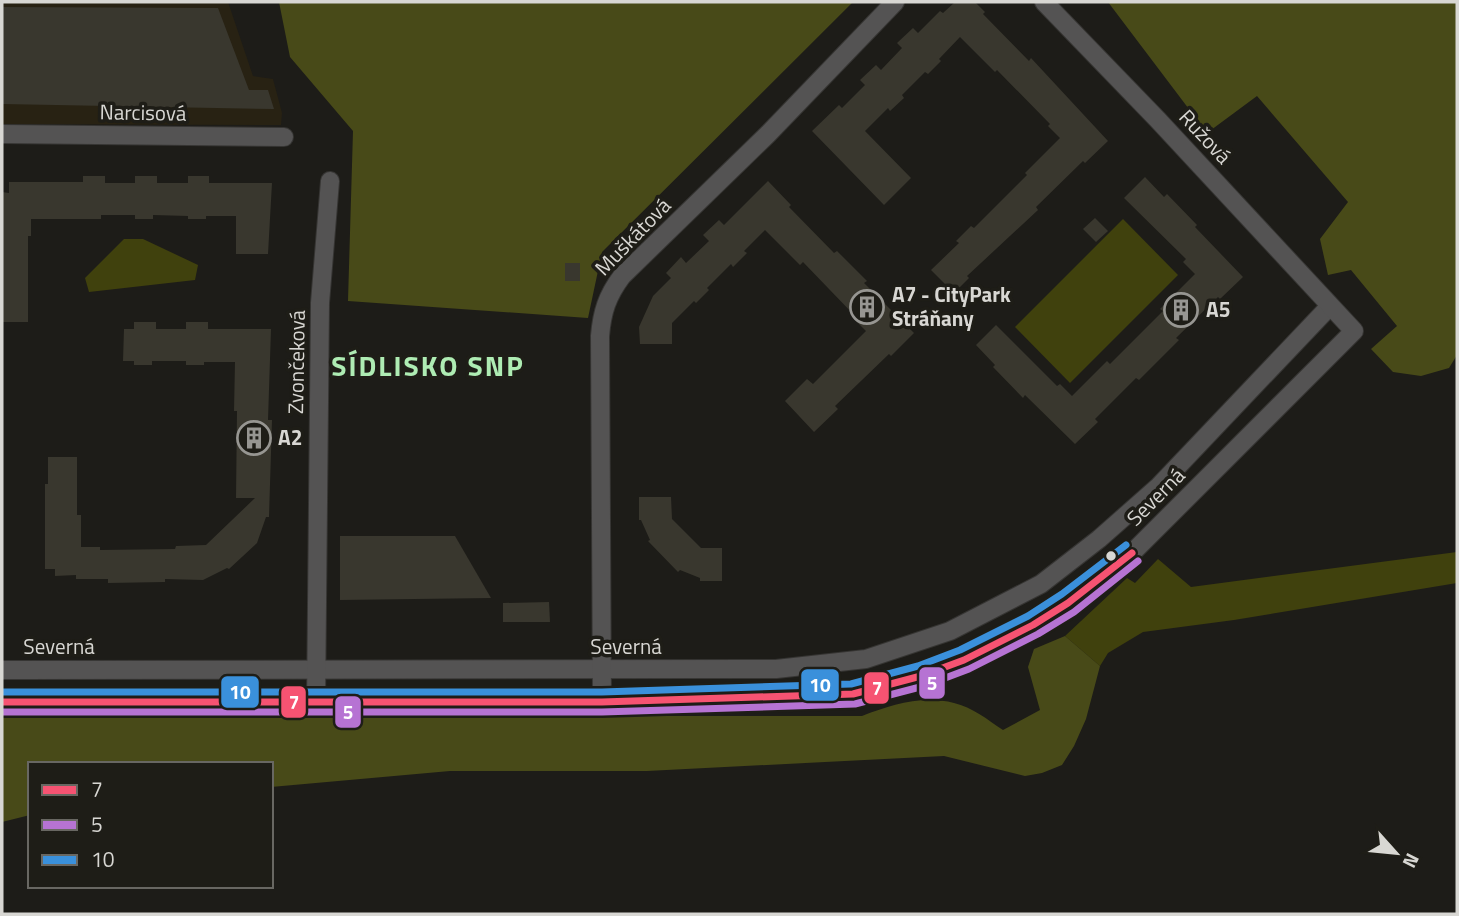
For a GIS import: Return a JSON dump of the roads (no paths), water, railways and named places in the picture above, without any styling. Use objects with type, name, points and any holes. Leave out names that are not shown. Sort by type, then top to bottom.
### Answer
[{"type":"street","name":"Muškátová","points":[[602,702],[600,347],[603,311],[609,293],[622,276],[768,134],[895,2]]},
{"type":"street","name":"Ružová","points":[[1044,2],[1354,331]]},
{"type":"street","name":"Narcisová","points":[[2,134],[284,137]]},
{"type":"street","name":"Zvončeková","points":[[316,703],[320,303],[330,181]]},
{"type":"street","name":"Severná","points":[[2,670],[776,669],[866,659],[950,631],[1023,594],[1052,575],[1110,530],[1186,459],[1330,306]]},
{"type":"street","name":"Severná","points":[[2,702],[602,702],[853,694],[921,676],[964,660],[1033,625],[1077,596],[1132,553],[1354,331]]},
{"type":"street","points":[[1110,530],[1132,553]]},
{"type":"place","name":"A7 - CityPark Stráňany","points":[[867,307]]},
{"type":"place","name":"A5","points":[[1181,310]]},
{"type":"place","name":"A2","points":[[254,438]]},
{"type":"district","name":"SÍDLISKO SNP","points":[[428,366]]}]
